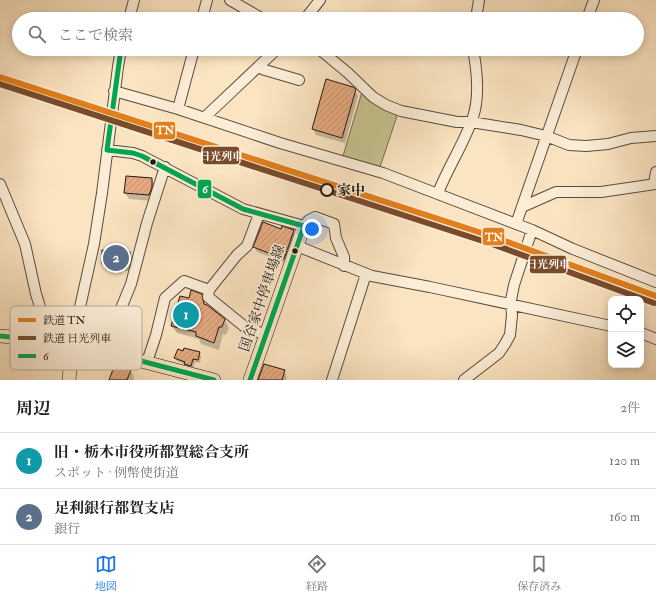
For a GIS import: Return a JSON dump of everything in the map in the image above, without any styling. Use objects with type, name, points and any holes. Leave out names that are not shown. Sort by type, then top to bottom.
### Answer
[{"type":"main road","name":"国谷家中停車場線","points":[[250,380],[304,226]]},
{"type":"main road","points":[[0,336],[10,337]]},
{"type":"main road","points":[[142,361],[214,380]]},
{"type":"main road","points":[[69,380],[70,370]]},
{"type":"street","points":[[131,12],[134,0]]},
{"type":"street","points":[[204,12],[207,0]]},
{"type":"street","points":[[230,0],[251,12]]},
{"type":"street","points":[[311,12],[320,0]]},
{"type":"street","points":[[477,12],[480,0]]},
{"type":"street","points":[[590,12],[594,0]]},
{"type":"street","points":[[80,306],[94,244],[120,56]]},
{"type":"street","points":[[178,109],[192,56]]},
{"type":"street","points":[[205,117],[270,56]]},
{"type":"street","points":[[327,56],[373,97],[386,105],[401,111],[457,122],[471,122],[521,130],[546,136],[569,145],[586,146],[608,144],[631,138],[656,136]]},
{"type":"street","points":[[438,193],[475,111],[477,86],[474,56]]},
{"type":"street","points":[[516,224],[574,56]]},
{"type":"street","points":[[260,65],[262,69],[299,80]]},
{"type":"street","points":[[114,91],[205,117],[212,121],[280,143],[383,173],[532,230],[656,282]]},
{"type":"street","points":[[107,150],[133,153],[142,156],[243,209],[304,226],[313,217],[334,224],[336,238],[344,257],[344,266]]},
{"type":"street","points":[[122,306],[131,284],[147,223],[165,167]]},
{"type":"street","points":[[522,206],[556,192],[601,192],[655,184],[656,172]]},
{"type":"street","points":[[0,184],[25,244],[40,306]]},
{"type":"street","points":[[259,214],[247,246],[237,255],[209,290],[208,297],[245,327],[266,335]]},
{"type":"street","points":[[464,380],[499,353],[510,335],[512,315],[511,304],[514,285],[532,230]]},
{"type":"street","points":[[297,246],[366,274],[608,325]]},
{"type":"street","points":[[332,380],[366,274]]},
{"type":"street","points":[[147,362],[156,335],[165,298],[184,281],[209,290]]},
{"type":"street","points":[[644,334],[656,338]]},
{"type":"shaded area","points":[[362,92],[398,113],[380,167],[343,156]]},
{"type":"building","points":[[326,79],[356,89],[342,138],[312,129]]},
{"type":"building","points":[[126,176],[152,178],[152,187],[149,195],[124,193]]},
{"type":"building","points":[[263,222],[281,229],[282,226],[294,230],[284,259],[253,247]]},
{"type":"building","points":[[102,250],[130,252],[129,265],[102,264]]},
{"type":"building","points":[[191,290],[202,294],[204,304],[225,319],[222,327],[219,327],[214,343],[196,336],[196,332],[171,326],[180,296],[189,298]]},
{"type":"building","points":[[184,348],[200,352],[198,360],[193,359],[191,366],[174,358],[178,349],[183,351]]},
{"type":"building","points":[[264,364],[285,370],[282,380],[258,380]]},
{"type":"building","points":[[113,370],[131,370],[127,380],[109,380]]},
{"type":"rail line","name":"TN","points":[[0,77],[494,237],[656,296]]},
{"type":"rail line","name":"日光列車","points":[[0,84],[492,244],[654,303]]},
{"type":"transit line","name":"6","points":[[107,150],[120,56]]},
{"type":"transit line","name":"6","points":[[107,150],[133,153],[142,156],[243,209],[304,226]]},
{"type":"transit line","name":"6","points":[[250,380],[304,226]]},
{"type":"transit line","name":"6","points":[[0,336],[10,337]]},
{"type":"transit line","name":"6","points":[[142,361],[214,380]]},
{"type":"place","name":"家中","points":[[327,190]]},
{"type":"place","name":"足利銀行都賀支店","points":[[116,258]]},
{"type":"place","name":"旧・栃木市役所都賀総合支所","points":[[186,315]]}]
